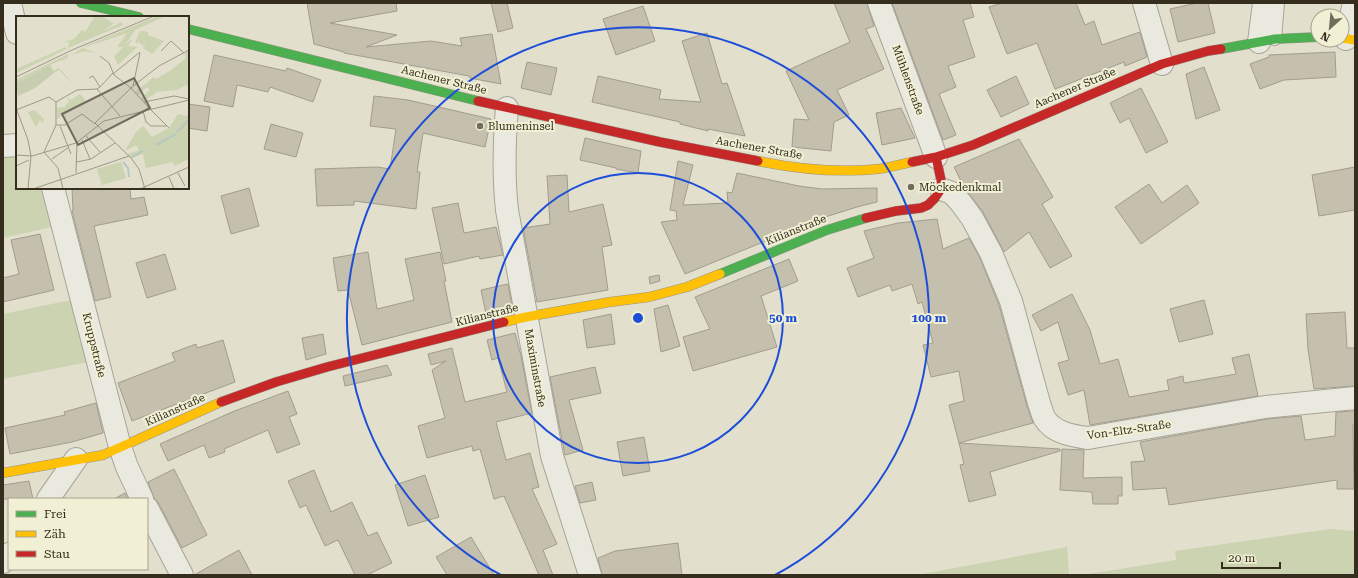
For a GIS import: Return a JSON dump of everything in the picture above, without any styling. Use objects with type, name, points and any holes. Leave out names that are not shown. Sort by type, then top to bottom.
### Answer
[{"type":"main road","points":[[81,3],[132,11]]},
{"type":"main road","name":"Aachener Straße","points":[[189,29],[507,108],[660,142],[783,166],[819,170],[879,169],[936,157],[973,145],[1162,64],[1208,51],[1267,41],[1310,38]]},
{"type":"main road","points":[[936,157],[941,180],[941,189]]},
{"type":"main road","name":"Kilianstraße","points":[[3,472],[103,454],[227,400],[276,382],[327,367],[526,317],[610,302],[649,297],[687,287],[827,230],[861,219],[896,211],[921,208],[928,205],[941,189]]},
{"type":"street","points":[[10,3],[16,29]]},
{"type":"street","name":"Mühlenstraße","points":[[879,3],[936,157]]},
{"type":"street","points":[[1144,3],[1162,64]]},
{"type":"street","points":[[1264,3],[1267,41]]},
{"type":"street","points":[[1350,27],[1354,3]]},
{"type":"street","name":"Maximinstraße","points":[[507,108],[504,181],[507,210],[526,317],[552,456],[590,575]]},
{"type":"street","points":[[3,146],[16,145]]},
{"type":"street","name":"Kruppstraße","points":[[53,189],[120,447],[142,498]]},
{"type":"street","name":"Von-Eltz-Straße","points":[[941,189],[952,193],[961,203],[972,218],[990,253],[1011,301],[1038,404],[1046,419],[1057,430],[1072,436],[1088,438],[1265,407],[1355,398]]},
{"type":"street","points":[[49,498],[76,459]]},
{"type":"street","points":[[148,510],[182,575]]},
{"type":"lane","points":[[1267,41],[1278,3]]},
{"type":"green space","points":[[16,156],[16,189],[44,189],[56,226],[3,238],[3,158]]},
{"type":"green space","points":[[76,299],[88,362],[3,379],[3,314]]},
{"type":"green space","points":[[1330,529],[1355,531],[1355,575],[1082,575],[1176,560],[1175,551]]},
{"type":"green space","points":[[1067,547],[1069,575],[917,575]]},
{"type":"building","points":[[307,3],[396,3],[397,11],[330,23],[397,35],[366,47],[431,41],[462,46],[460,38],[492,34],[501,84],[470,78],[469,76],[344,53],[314,44]]},
{"type":"building","points":[[491,3],[507,3],[513,28],[498,32]]},
{"type":"building","points":[[834,3],[867,3],[874,26],[866,29],[884,69],[837,90],[849,115],[834,122],[831,151],[792,147],[794,119],[809,120],[786,71],[850,42]]},
{"type":"building","points":[[892,3],[970,3],[974,17],[963,20],[975,57],[948,66],[956,87],[939,94],[956,135],[943,140]]},
{"type":"building","points":[[1002,3],[1076,3],[1085,25],[1094,21],[1102,45],[1140,32],[1147,57],[1125,66],[1124,62],[1055,89],[1037,43],[1007,54],[989,7]]},
{"type":"building","points":[[1197,3],[1208,3],[1215,33],[1178,42],[1170,9]]},
{"type":"building","points":[[643,6],[655,41],[616,55],[603,19]]},
{"type":"building","points":[[707,33],[722,84],[727,83],[745,136],[708,129],[708,131],[680,124],[680,122],[592,102],[598,76],[661,90],[659,99],[701,102],[682,41]]},
{"type":"building","points":[[1335,52],[1336,77],[1284,80],[1260,89],[1250,64],[1269,57],[1269,55]]},
{"type":"building","points":[[214,55],[286,71],[287,68],[321,80],[313,102],[270,87],[268,92],[237,85],[233,107],[204,101]]},
{"type":"building","points":[[527,62],[557,68],[551,95],[521,88]]},
{"type":"building","points":[[1204,67],[1220,110],[1196,119],[1186,74]]},
{"type":"building","points":[[1016,76],[1029,104],[1001,117],[987,90]]},
{"type":"building","points":[[1141,88],[1168,142],[1146,153],[1129,118],[1120,123],[1110,103]]},
{"type":"building","points":[[374,96],[408,100],[491,119],[485,147],[423,133],[417,172],[420,172],[416,209],[354,201],[354,205],[317,206],[315,169],[377,167],[390,169],[396,129],[370,126]]},
{"type":"building","points":[[189,104],[210,107],[207,131],[189,128]]},
{"type":"building","points":[[901,108],[915,138],[882,145],[876,113]]},
{"type":"building","points":[[271,124],[303,133],[296,157],[264,149]]},
{"type":"building","points":[[585,138],[641,151],[638,173],[580,160]]},
{"type":"building","points":[[1019,139],[1053,197],[1042,204],[1072,256],[1050,268],[1029,232],[1004,252],[983,212],[965,189],[954,167]]},
{"type":"building","points":[[678,161],[693,165],[683,205],[728,203],[727,192],[732,193],[737,173],[799,186],[822,189],[877,188],[877,202],[822,218],[685,274],[661,222],[677,220],[676,211],[670,210]]},
{"type":"building","points":[[1355,167],[1355,210],[1319,216],[1312,175]]},
{"type":"building","points":[[567,175],[569,212],[603,204],[612,245],[602,247],[608,290],[537,302],[523,228],[550,224],[547,176]]},
{"type":"building","points":[[1149,184],[1162,203],[1187,185],[1199,203],[1141,244],[1115,207]]},
{"type":"building","points":[[249,188],[259,226],[231,234],[221,196]]},
{"type":"building","points":[[72,189],[130,189],[131,199],[144,197],[148,215],[94,226],[111,297],[95,301],[73,211]]},
{"type":"building","points":[[458,203],[464,233],[496,227],[503,255],[480,259],[479,256],[444,264],[432,208]]},
{"type":"building","points":[[937,219],[943,249],[969,238],[980,258],[999,305],[1033,423],[959,443],[949,405],[964,401],[959,371],[931,377],[923,345],[933,343],[922,302],[918,304],[912,284],[892,291],[890,285],[858,297],[847,268],[874,258],[864,231],[898,223]]},
{"type":"building","points":[[40,234],[54,290],[3,302],[3,278],[19,274],[11,240]]},
{"type":"building","points":[[368,252],[377,309],[414,300],[405,259],[440,252],[452,322],[362,345],[348,290],[338,291],[333,258]]},
{"type":"building","points":[[165,254],[176,289],[147,298],[136,263]]},
{"type":"building","points":[[789,259],[798,281],[761,296],[777,347],[693,371],[683,337],[710,329],[695,297]]},
{"type":"building","points":[[659,275],[660,281],[650,284],[649,277]]},
{"type":"building","points":[[508,284],[512,307],[486,314],[481,290]]},
{"type":"building","points":[[1072,294],[1090,330],[1100,364],[1118,359],[1129,397],[1169,390],[1167,380],[1183,376],[1184,383],[1236,374],[1232,358],[1249,354],[1258,396],[1090,425],[1084,390],[1068,395],[1058,363],[1069,360],[1058,322],[1041,331],[1032,315]]},
{"type":"building","points":[[1204,300],[1213,334],[1179,342],[1170,309]]},
{"type":"building","points":[[668,305],[680,346],[661,352],[654,309]]},
{"type":"building","points":[[1345,312],[1347,348],[1355,348],[1355,386],[1314,389],[1308,349],[1306,314]]},
{"type":"building","points":[[611,314],[615,344],[587,348],[583,320]]},
{"type":"building","points":[[515,333],[532,413],[496,422],[506,460],[530,453],[539,487],[532,489],[557,544],[543,550],[553,575],[539,575],[504,496],[494,499],[480,449],[473,451],[472,446],[427,458],[418,426],[445,418],[432,370],[446,361],[431,365],[428,354],[452,348],[465,402],[507,392],[498,358],[492,360],[487,340]]},
{"type":"building","points":[[323,334],[326,354],[306,360],[302,338]]},
{"type":"building","points":[[223,340],[235,382],[132,421],[118,383],[175,361],[172,353],[196,344],[197,348]]},
{"type":"building","points":[[387,365],[392,375],[345,386],[343,376]]},
{"type":"building","points":[[595,367],[601,393],[569,400],[583,450],[565,455],[550,377]]},
{"type":"building","points":[[288,391],[297,414],[289,417],[300,444],[277,453],[268,430],[224,449],[225,452],[209,458],[204,445],[168,461],[160,444],[232,412]]},
{"type":"building","points":[[96,403],[103,433],[72,442],[10,454],[5,428],[65,415],[64,412]]},
{"type":"building","points":[[1355,411],[1355,424],[1353,424],[1354,489],[1337,489],[1337,480],[1169,505],[1166,488],[1133,490],[1131,462],[1145,461],[1140,442],[1267,419],[1301,416],[1305,440],[1335,436],[1336,412]]},
{"type":"building","points":[[644,437],[650,471],[623,476],[617,442]]},
{"type":"building","points":[[959,443],[1060,449],[1060,451],[990,472],[996,495],[969,502],[960,465],[964,464]]},
{"type":"building","points":[[1062,449],[1084,450],[1083,478],[1122,477],[1122,496],[1118,496],[1118,504],[1093,504],[1092,492],[1060,490]]},
{"type":"building","points":[[174,469],[207,535],[182,548],[158,502],[154,498],[148,482]]},
{"type":"building","points":[[314,470],[331,512],[352,502],[368,536],[377,532],[392,563],[367,575],[355,575],[338,540],[325,546],[306,505],[300,508],[288,481]]},
{"type":"building","points":[[425,475],[439,517],[408,526],[395,485]]},
{"type":"building","points":[[29,481],[33,498],[3,499],[3,485]]},
{"type":"building","points":[[592,482],[596,500],[580,503],[575,486]]},
{"type":"building","points":[[125,493],[128,498],[116,498]]},
{"type":"building","points":[[471,537],[494,575],[447,575],[436,557]]},
{"type":"building","points":[[678,543],[682,575],[602,575],[598,558],[615,551]]},
{"type":"building","points":[[239,550],[252,575],[194,575]]},
{"type":"traffic: fast","points":[[81,3],[135,16]]},
{"type":"traffic: fast","points":[[189,29],[478,101]]},
{"type":"traffic: fast","points":[[1221,49],[1275,39],[1310,37]]},
{"type":"traffic: fast","points":[[720,274],[827,230],[866,218]]},
{"type":"traffic: slow","points":[[1350,39],[1355,40]]},
{"type":"traffic: slow","points":[[758,161],[803,168],[848,171],[882,168],[912,162]]},
{"type":"traffic: slow","points":[[504,322],[610,302],[649,297],[687,287],[720,274]]},
{"type":"traffic: slow","points":[[3,473],[103,455],[221,402]]},
{"type":"traffic: jam","points":[[912,162],[936,157],[973,145],[1162,64],[1208,51],[1221,49]]},
{"type":"traffic: jam","points":[[478,101],[660,142],[758,161]]},
{"type":"traffic: jam","points":[[866,218],[896,211],[921,208],[928,205],[941,189],[941,180],[936,157]]},
{"type":"traffic: jam","points":[[221,402],[276,382],[327,367],[504,322]]},
{"type":"place","name":"Blumeninsel","points":[[480,126]]},
{"type":"place","name":"Möckedenkmal","points":[[911,187]]}]
